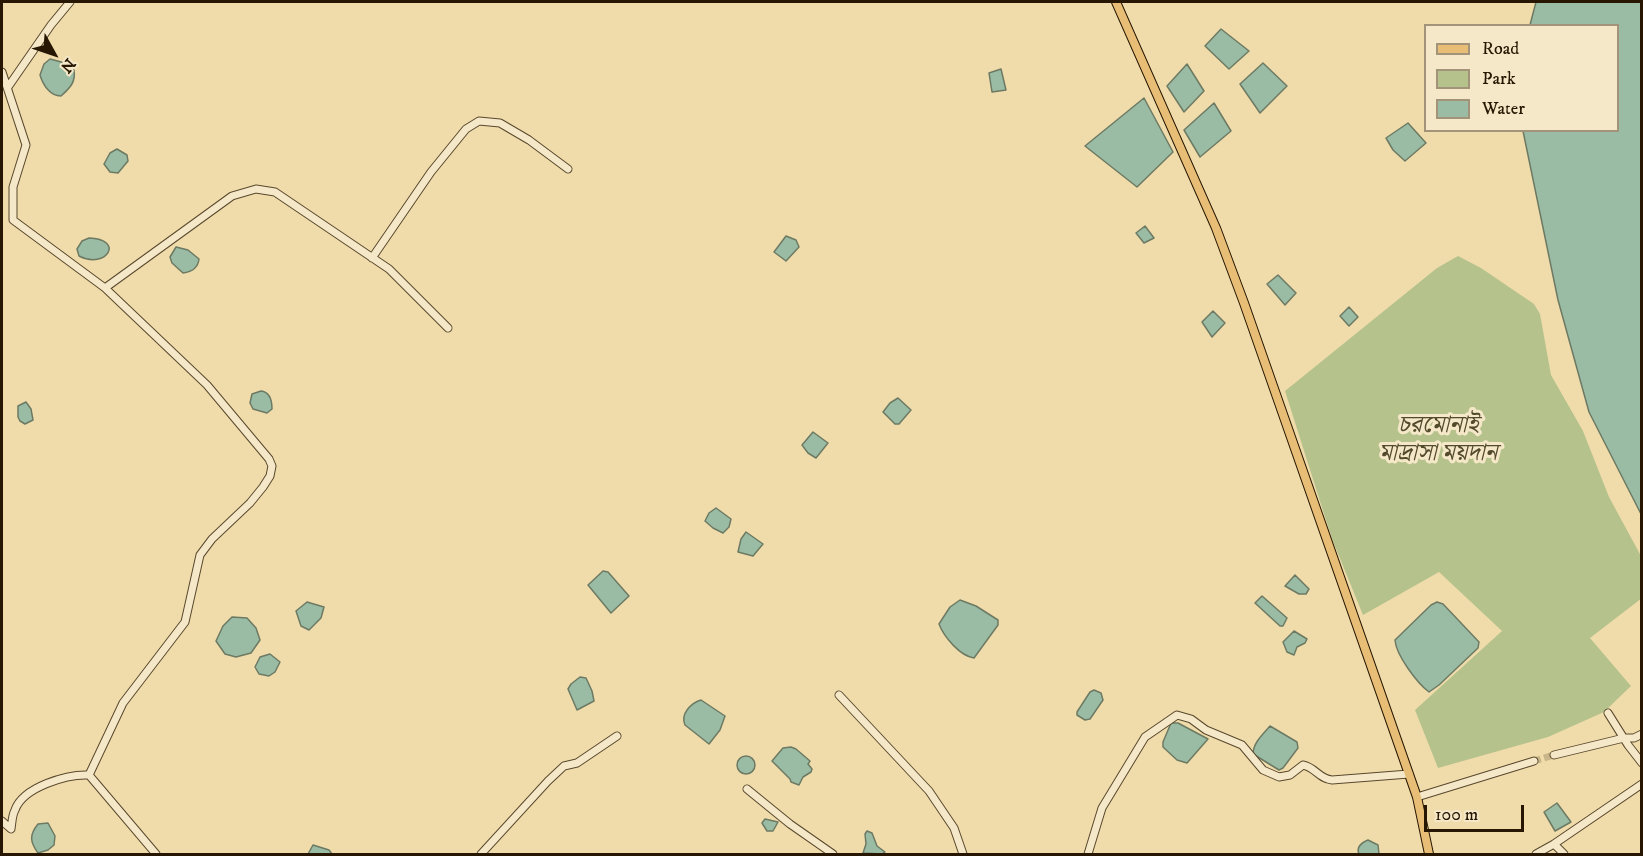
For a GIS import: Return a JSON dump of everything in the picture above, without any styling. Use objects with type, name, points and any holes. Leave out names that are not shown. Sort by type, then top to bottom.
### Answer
[{"type":"main road","points":[[1116,2],[1216,228],[1244,303],[1417,797],[1429,855]]},
{"type":"street","points":[[8,87],[70,2]]},
{"type":"street","points":[[2,72],[26,145],[13,187],[13,220],[105,288],[207,385],[269,459],[272,466],[270,476],[263,487],[250,503],[212,539],[200,555],[185,622],[123,703],[89,775]]},
{"type":"street","points":[[372,258],[431,172],[466,129],[479,121],[500,123],[529,140],[568,168]]},
{"type":"street","points":[[105,288],[232,196],[256,189],[275,192],[389,270],[448,328]]},
{"type":"street","points":[[839,695],[929,791],[954,828],[963,855]]},
{"type":"street","points":[[1608,713],[1641,763]]},
{"type":"street","points":[[1088,855],[1102,808],[1146,737],[1177,715],[1191,719],[1206,730],[1242,745],[1263,770],[1279,777],[1290,775],[1303,765],[1311,766],[1325,779],[1332,780],[1409,774]]},
{"type":"street","points":[[1554,755],[1624,738],[1634,738],[1641,734]]},
{"type":"street","points":[[481,855],[564,766],[576,763],[617,736]]},
{"type":"street","points":[[1417,797],[1534,761]]},
{"type":"street","points":[[2,821],[11,829],[15,808],[28,792],[74,774],[89,775],[156,855]]},
{"type":"street","points":[[1536,855],[1641,784]]},
{"type":"street","points":[[747,789],[833,855]]},
{"type":"street","points":[[1554,844],[1564,855]]},
{"type":"green space","name":"চরমোনাই মাদ্রাসা ময়দান","points":[[1458,256],[1481,268],[1534,304],[1540,314],[1551,375],[1583,431],[1609,497],[1641,556],[1642,598],[1590,638],[1631,686],[1604,712],[1548,737],[1438,768],[1415,710],[1502,631],[1439,572],[1363,615],[1332,539],[1285,391],[1437,268]]},
{"type":"water","points":[[1536,2],[1641,2],[1641,514],[1589,412],[1558,300],[1523,132],[1619,132],[1619,24],[1530,24]]},
{"type":"water","points":[[1221,29],[1249,51],[1229,69],[1205,46]]},
{"type":"water","points":[[50,59],[65,63],[74,70],[72,84],[61,96],[57,96],[48,89],[40,75],[44,64]]},
{"type":"water","points":[[1263,63],[1287,86],[1260,113],[1240,84]]},
{"type":"water","points":[[1187,64],[1204,91],[1184,112],[1167,86]]},
{"type":"water","points":[[1001,69],[1006,90],[992,92],[989,73]]},
{"type":"water","points":[[1144,98],[1173,152],[1137,187],[1085,146]]},
{"type":"water","points":[[1214,103],[1231,131],[1200,157],[1184,130]]},
{"type":"water","points":[[1408,123],[1426,143],[1405,161],[1393,150],[1386,138]]},
{"type":"water","points":[[117,149],[127,155],[128,161],[118,173],[110,172],[104,164],[110,153]]},
{"type":"water","points":[[1145,226],[1154,238],[1144,243],[1136,233]]},
{"type":"water","points":[[786,236],[796,240],[799,247],[786,261],[774,252]]},
{"type":"water","points":[[89,238],[107,243],[108,253],[104,257],[89,259],[79,256],[77,249],[82,241]]},
{"type":"water","points":[[176,247],[188,250],[199,259],[194,269],[183,273],[172,263],[170,257]]},
{"type":"water","points":[[1278,275],[1296,293],[1285,305],[1267,284]]},
{"type":"water","points":[[1349,307],[1358,317],[1349,326],[1340,316]]},
{"type":"water","points":[[1213,311],[1225,323],[1212,337],[1202,322]]},
{"type":"water","points":[[261,391],[267,393],[271,400],[272,409],[267,413],[253,409],[250,403],[252,394]]},
{"type":"water","points":[[898,398],[911,410],[899,424],[895,424],[883,412],[890,403]]},
{"type":"water","points":[[26,402],[31,409],[33,420],[25,424],[18,417],[18,406]]},
{"type":"water","points":[[813,432],[828,443],[816,458],[802,445]]},
{"type":"water","points":[[716,508],[731,519],[729,527],[723,533],[705,521],[709,513]]},
{"type":"water","points":[[746,532],[763,544],[753,556],[738,552],[741,539]]},
{"type":"water","points":[[603,571],[608,572],[629,596],[611,613],[588,585]]},
{"type":"water","points":[[1295,575],[1309,589],[1306,594],[1299,594],[1285,586]]},
{"type":"water","points":[[1262,596],[1287,618],[1283,626],[1280,626],[1255,603]]},
{"type":"water","points":[[960,600],[976,606],[998,620],[998,625],[974,658],[963,654],[953,645],[939,624],[950,607]]},
{"type":"water","points":[[307,602],[324,607],[321,618],[309,630],[301,626],[296,611]]},
{"type":"water","points":[[1437,602],[1443,604],[1479,642],[1478,648],[1429,692],[1408,668],[1399,653],[1395,640],[1431,605]]},
{"type":"water","points":[[232,617],[247,618],[256,628],[260,640],[251,653],[236,657],[225,654],[216,641],[223,626]]},
{"type":"water","points":[[1294,631],[1307,639],[1305,643],[1297,647],[1294,655],[1287,652],[1283,642]]},
{"type":"water","points":[[270,654],[280,662],[275,672],[269,676],[259,674],[255,667],[260,657]]},
{"type":"water","points":[[580,677],[586,678],[594,701],[577,710],[568,689]]},
{"type":"water","points":[[1094,690],[1101,693],[1103,700],[1090,719],[1085,720],[1077,715],[1077,712],[1090,692]]},
{"type":"water","points":[[701,700],[725,716],[720,730],[709,744],[685,725],[684,721],[687,709]]},
{"type":"water","points":[[1171,723],[1178,723],[1208,739],[1187,763],[1177,760],[1163,747]]},
{"type":"water","points":[[1270,726],[1297,742],[1298,748],[1279,770],[1253,754],[1257,742]]},
{"type":"water","points":[[791,747],[810,761],[808,764],[812,769],[803,777],[799,785],[791,782],[772,761],[783,748]]},
{"type":"water","points":[[746,756],[752,759],[755,765],[752,771],[746,774],[740,771],[737,765],[740,759]]},
{"type":"water","points":[[1557,803],[1571,822],[1555,831],[1544,812]]},
{"type":"water","points":[[765,819],[778,822],[773,831],[767,831],[762,823]]},
{"type":"water","points":[[48,823],[55,836],[54,845],[38,853],[32,842],[33,832],[38,824]]},
{"type":"water","points":[[867,831],[872,833],[877,846],[885,852],[882,854],[863,853]]},
{"type":"water","points":[[1368,840],[1378,845],[1379,854],[1359,854],[1358,849],[1363,842]]},
{"type":"water","points":[[313,845],[329,850],[332,854],[308,854]]},
{"type":"tunnel","points":[[1534,761],[1554,755]]}]
